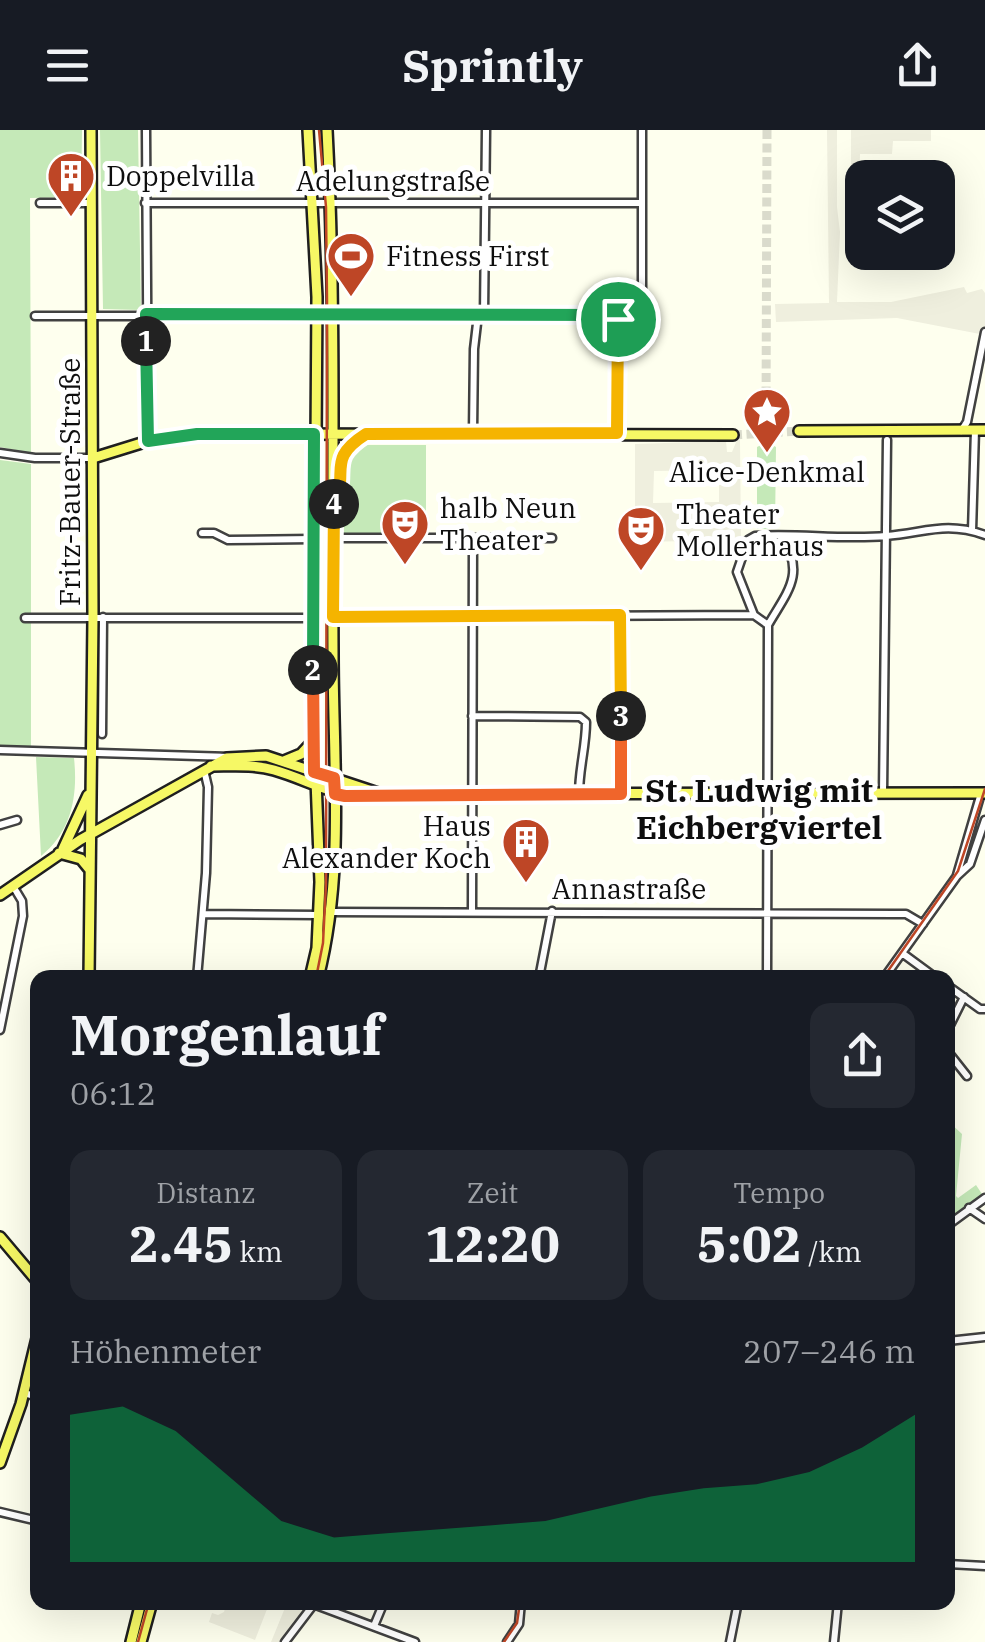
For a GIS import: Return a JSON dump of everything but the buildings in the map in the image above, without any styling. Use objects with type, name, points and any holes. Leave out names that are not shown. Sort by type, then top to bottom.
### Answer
[{"type":"main road","name":"Fritz-Bauer-Straße","points":[[90,970],[91,788],[98,617],[92,458],[91,130]]},
{"type":"main road","points":[[308,130],[316,315],[314,772],[320,914],[311,970]]},
{"type":"main road","points":[[320,970],[332,912],[335,794],[327,130]]},
{"type":"main road","points":[[800,430],[980,430]]},
{"type":"main road","points":[[92,458],[148,441],[197,434],[734,435]]},
{"type":"main road","points":[[333,506],[339,494],[340,460],[352,442],[366,434]]},
{"type":"main road","points":[[284,761],[302,754],[314,740]]},
{"type":"main road","points":[[0,896],[91,834],[232,757],[251,754],[284,761],[381,794]]},
{"type":"main road","points":[[207,768],[264,767],[335,794],[364,797],[983,793],[985,780]]},
{"type":"main road","points":[[60,853],[91,788]]},
{"type":"main road","points":[[60,853],[81,858],[91,870]]},
{"type":"main road","points":[[0,1236],[30,1272]]},
{"type":"main road","points":[[21,1261],[30,1266]]},
{"type":"main road","points":[[0,1463],[30,1368]]},
{"type":"main road","points":[[131,1642],[139,1610]]},
{"type":"main road","points":[[141,1642],[150,1610]]},
{"type":"street","points":[[146,130],[148,441]]},
{"type":"street","points":[[473,432],[474,349],[481,315],[486,203],[486,130]]},
{"type":"street","points":[[35,316],[642,314],[642,130]]},
{"type":"street","points":[[40,203],[91,203]]},
{"type":"street","name":"Adelungstraße","points":[[146,203],[642,203]]},
{"type":"street","points":[[617,433],[618,316]]},
{"type":"street","points":[[961,431],[967,422],[985,332]]},
{"type":"street","points":[[972,531],[980,430]]},
{"type":"street","points":[[883,794],[887,440]]},
{"type":"street","points":[[0,453],[30,458],[92,458]]},
{"type":"street","points":[[768,625],[754,614],[739,581],[740,560],[752,537],[888,536],[937,526],[985,535]]},
{"type":"street","points":[[202,532],[228,540],[314,539]]},
{"type":"street","points":[[768,970],[768,625],[794,580],[794,562],[782,537]]},
{"type":"street","points":[[332,538],[552,538]]},
{"type":"street","points":[[472,911],[473,538]]},
{"type":"street","points":[[333,617],[754,614]]},
{"type":"street","points":[[620,615],[621,794]]},
{"type":"street","name":"Fritz-Bauer-Straße","points":[[98,617],[102,734]]},
{"type":"street","points":[[25,618],[313,618]]},
{"type":"street","points":[[472,716],[580,718],[586,722],[578,794]]},
{"type":"street","points":[[0,750],[232,757]]},
{"type":"street","points":[[184,755],[194,767],[192,777]]},
{"type":"street","points":[[198,970],[204,914],[207,768]]},
{"type":"street","points":[[957,876],[983,793]]},
{"type":"street","points":[[0,825],[17,820]]},
{"type":"street","points":[[890,970],[957,876],[970,864],[985,820]]},
{"type":"street","points":[[0,1030],[22,920],[22,902],[14,886]]},
{"type":"street","points":[[541,970],[552,911]]},
{"type":"street","name":"Annastraße","points":[[332,912],[767,911],[906,914],[924,924]]},
{"type":"street","points":[[204,914],[320,914]]},
{"type":"street","points":[[902,953],[925,970]]},
{"type":"street","points":[[955,991],[985,1009]]},
{"type":"street","points":[[955,1015],[964,997]]},
{"type":"street","points":[[955,1061],[967,1076]]},
{"type":"street","points":[[955,1219],[985,1198]]},
{"type":"street","points":[[969,1208],[985,1219]]},
{"type":"street","points":[[955,1340],[985,1337]]},
{"type":"street","points":[[24,1393],[30,1394]]},
{"type":"street","points":[[0,1512],[30,1519]]},
{"type":"street","points":[[955,1564],[985,1566]]},
{"type":"street","points":[[284,1642],[307,1610]]},
{"type":"street","points":[[336,1610],[414,1642]]},
{"type":"street","points":[[374,1626],[381,1610]]},
{"type":"street","points":[[507,1642],[518,1624],[520,1610]]},
{"type":"street","points":[[730,1642],[736,1610]]},
{"type":"street","points":[[834,1642],[837,1610]]},
{"type":"green space","points":[[0,130],[82,130],[81,197],[30,198],[31,453],[0,447]]},
{"type":"green space","points":[[100,130],[138,130],[141,310],[103,309]]},
{"type":"green space","points":[[767,442],[776,447],[775,529],[757,529],[757,447]]},
{"type":"green space","points":[[358,445],[426,445],[426,534],[344,534],[343,474],[350,453]]},
{"type":"green space","points":[[0,460],[31,464],[31,748],[0,748]]},
{"type":"green space","points":[[36,757],[74,758],[75,772],[71,812],[60,835],[41,856]]},
{"type":"green space","points":[[955,1128],[962,1134],[956,1196],[976,1185],[982,1194],[955,1214]]},
{"type":"shaded area","points":[[827,130],[837,130],[837,302],[891,302],[964,287],[967,293],[982,289],[985,335],[897,318],[776,322],[775,304],[829,303]]},
{"type":"shaded area","points":[[851,130],[931,130],[931,141],[893,141],[892,154],[860,154],[860,160],[851,160]]},
{"type":"shaded area","points":[[740,440],[741,540],[638,542],[638,527],[642,526],[635,507],[635,444],[726,441],[727,452],[732,452]],"holes":[[[719,470],[719,502],[653,503],[654,471]]]},
{"type":"shaded area","points":[[267,1610],[255,1640],[209,1622],[212,1613]]},
{"type":"shaded area","points":[[284,1610],[309,1610],[285,1642],[271,1642]]},
{"type":"tunnel","points":[[756,433],[766,418],[767,130]]},
{"type":"tunnel","points":[[733,435],[799,431]]},
{"type":"tram line","points":[[318,970],[326,884],[327,301],[326,207],[319,130]]},
{"type":"tram line","points":[[889,970],[958,871],[985,789]]},
{"type":"tram line","points":[[138,1642],[147,1610]]},
{"type":"tram line","points":[[504,1642],[517,1623],[519,1610]]},
{"type":"place","name":"Doppelvilla","points":[[71,218]]},
{"type":"place","name":"Fitness First","points":[[351,298]]},
{"type":"place","name":"Alice-Denkmal","points":[[767,454]]},
{"type":"place","name":"halb Neun Theater","points":[[405,566]]},
{"type":"place","name":"Theater Mollerhaus","points":[[641,572]]},
{"type":"place","name":"Haus Alexander Koch","points":[[526,884]]},
{"type":"district","name":"St. Ludwig mit Eichbergviertel","points":[[759,810]]},
{"type":"route","points":[[146,314],[614,315],[618,319],[617,433],[366,434],[352,442],[340,460],[332,538],[333,617],[620,615],[621,794],[335,794],[334,778],[314,772],[314,434],[197,434],[148,441],[146,314]]}]
